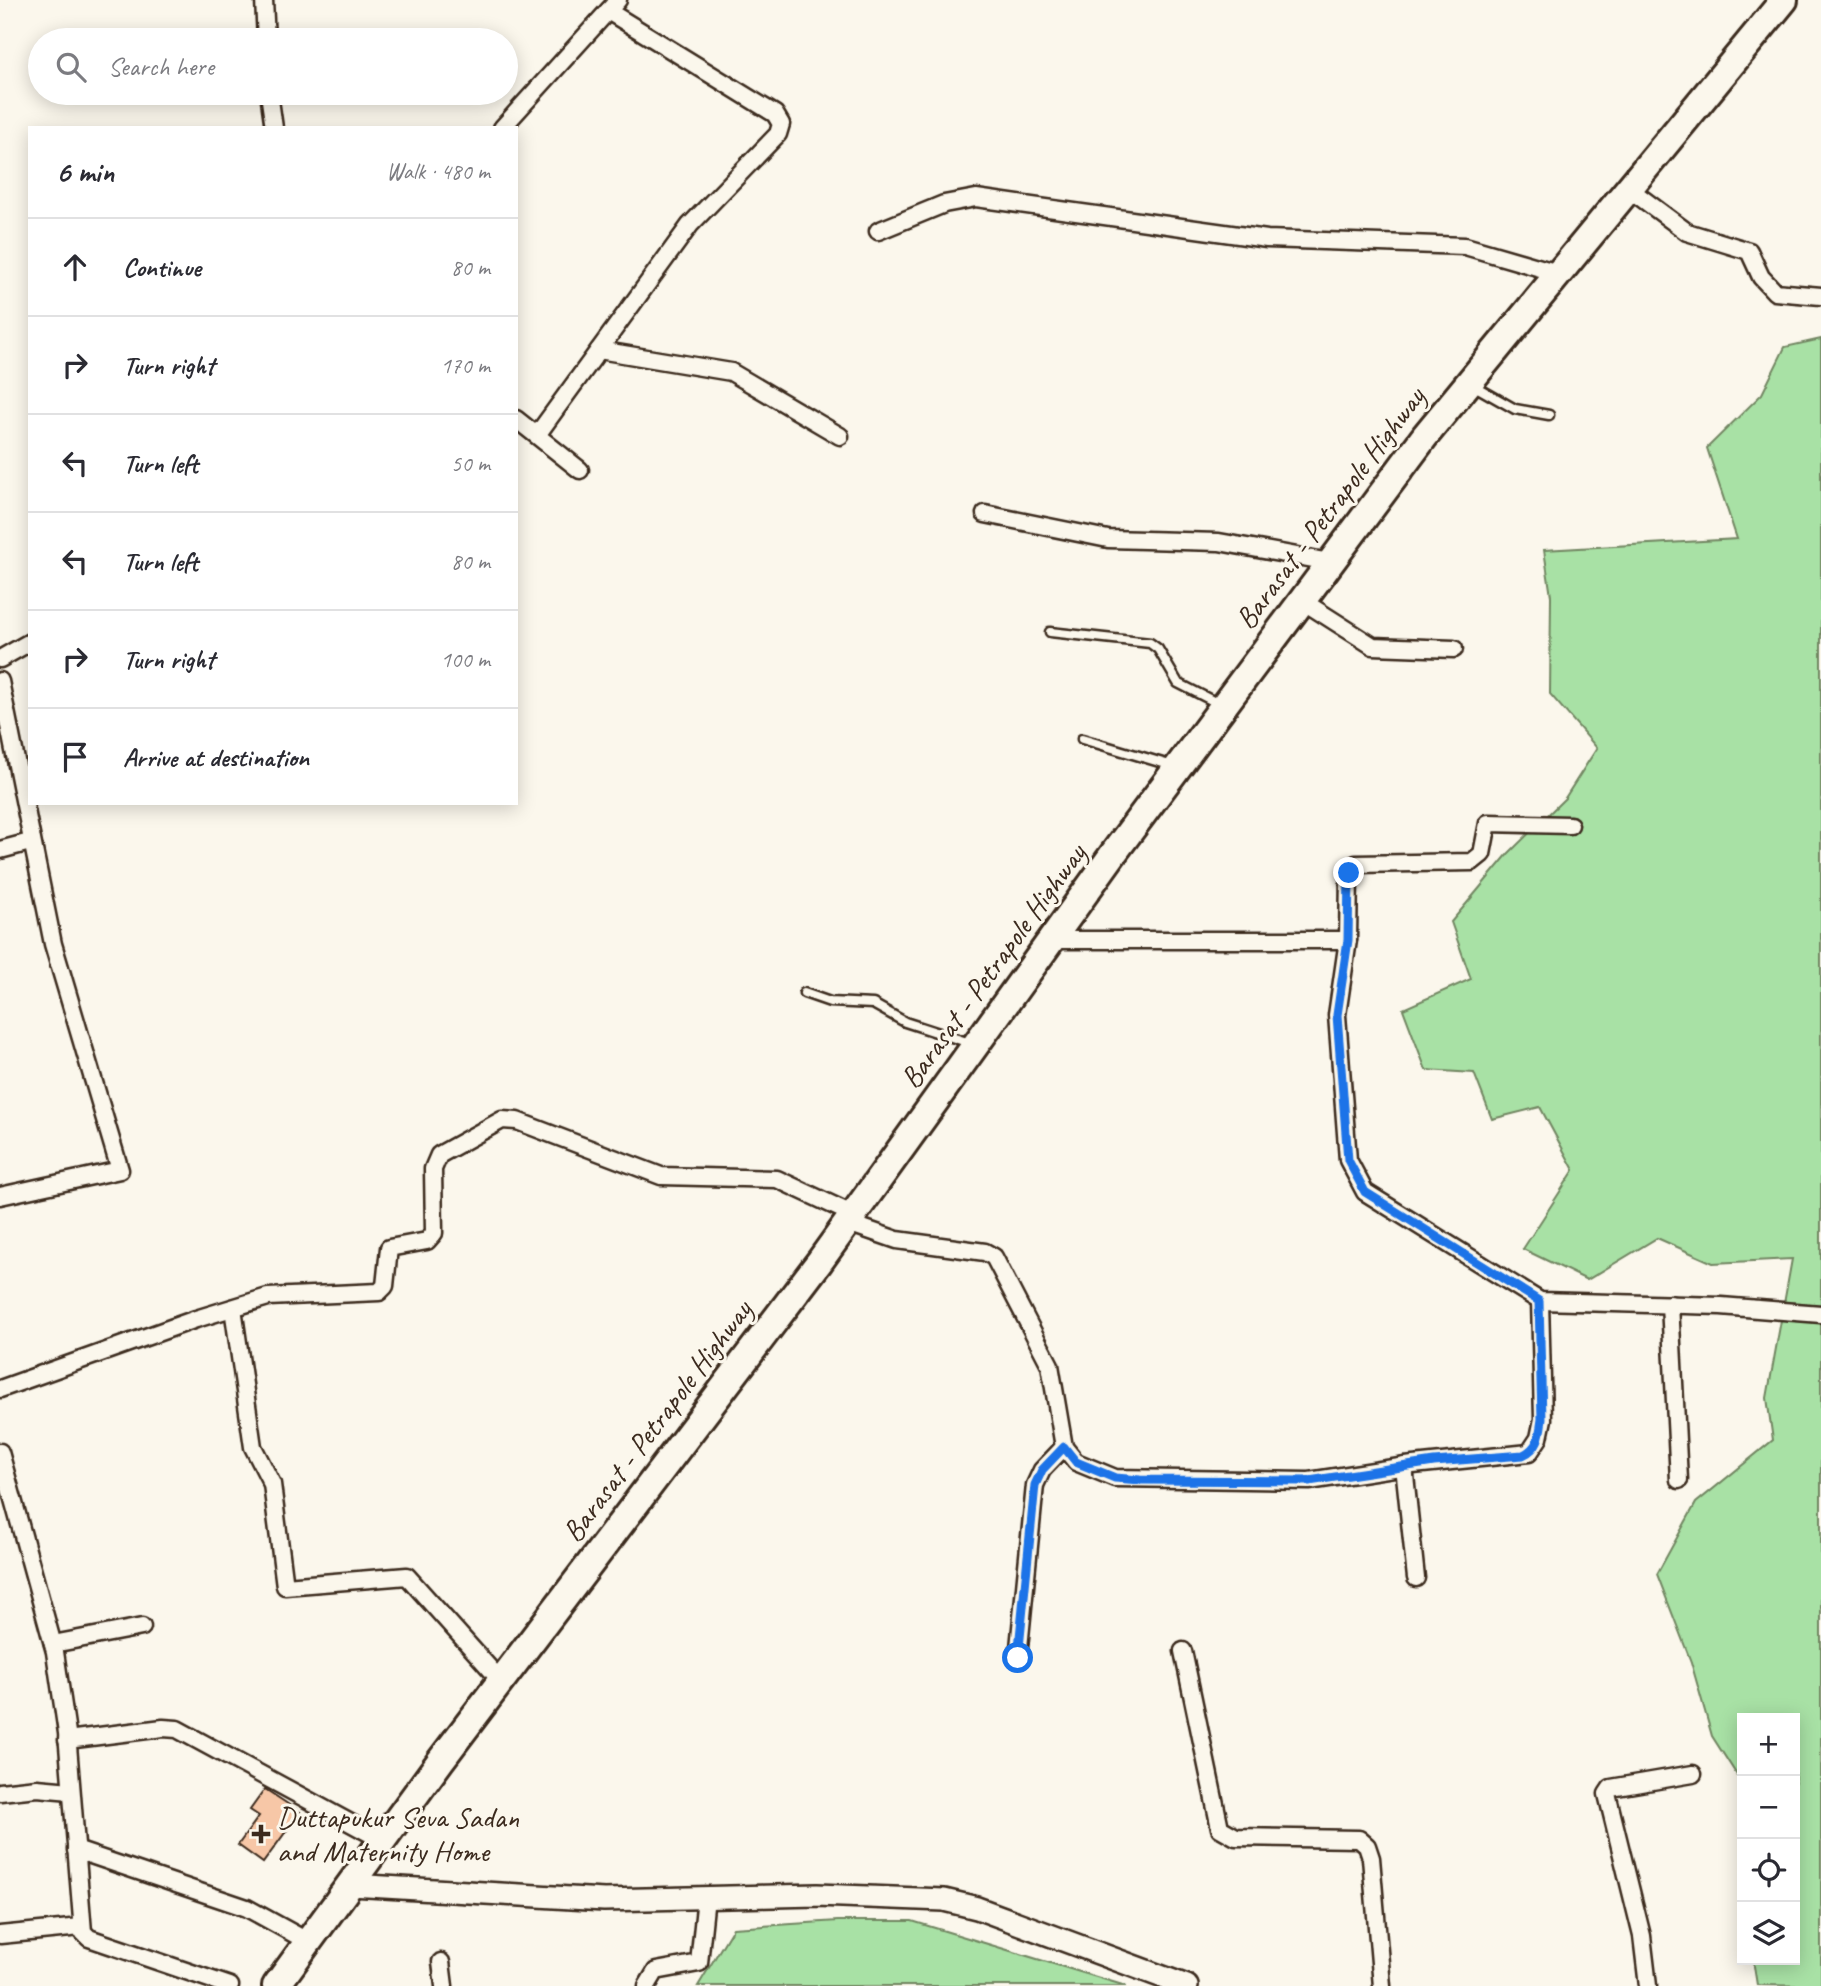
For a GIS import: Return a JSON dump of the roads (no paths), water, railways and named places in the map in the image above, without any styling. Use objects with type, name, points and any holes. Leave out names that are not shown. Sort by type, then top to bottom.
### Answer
[{"type":"highway","name":"Barasat - Petrapole Highway","points":[[276,1986],[501,1681],[851,1219],[1301,600],[1468,383],[1779,1]]},
{"type":"street","points":[[264,0],[265,28]]},
{"type":"street","points":[[504,126],[613,6],[775,114],[781,124],[778,134],[690,225],[537,435]]},
{"type":"street","points":[[271,105],[274,126]]},
{"type":"street","points":[[1628,188],[1686,232],[1749,251],[1761,277],[1776,292],[1821,296]]},
{"type":"street","points":[[878,231],[944,204],[976,198],[1267,239],[1465,246],[1558,273]]},
{"type":"street","points":[[599,349],[731,372],[840,436]]},
{"type":"street","points":[[518,420],[580,470]]},
{"type":"street","points":[[985,514],[1108,539],[1219,542],[1330,562]]},
{"type":"street","points":[[1301,600],[1373,646],[1454,649]]},
{"type":"street","points":[[0,659],[28,643]]},
{"type":"street","points":[[0,681],[30,842],[53,944],[120,1170],[0,1196]]},
{"type":"street","points":[[1570,825],[1488,823],[1482,854],[1472,862],[1356,864],[1349,873],[1348,940],[1337,1015],[1348,1160],[1353,1174],[1365,1192],[1539,1301],[1670,1304],[1821,1314]]},
{"type":"street","points":[[0,850],[30,842]]},
{"type":"street","points":[[1052,940],[1348,940]]},
{"type":"street","points":[[0,1389],[233,1308],[290,1294],[379,1292],[385,1286],[389,1248],[426,1241],[434,1233],[433,1169],[439,1155],[502,1120],[517,1121],[661,1176],[777,1179],[851,1219],[897,1240],[985,1252],[994,1257],[1050,1365],[1064,1447],[1076,1462],[1127,1480],[1309,1481],[1404,1466],[1523,1455],[1533,1450],[1542,1419],[1539,1301]]},
{"type":"street","points":[[1670,1304],[1679,1480]]},
{"type":"street","points":[[233,1308],[253,1447],[272,1484],[285,1586],[407,1576],[501,1681]]},
{"type":"street","points":[[1018,1658],[1035,1485],[1042,1470],[1064,1447]]},
{"type":"street","points":[[1,1461],[53,1644],[67,1740],[81,1927],[89,1938],[230,1986]]},
{"type":"street","points":[[1404,1466],[1416,1578]]},
{"type":"street","points":[[53,1644],[142,1627]]},
{"type":"street","points":[[1183,1651],[1220,1828],[1236,1837],[1359,1839],[1363,1842],[1371,1858],[1382,1986]]},
{"type":"street","points":[[67,1740],[163,1728],[177,1729],[382,1840]]},
{"type":"street","points":[[1648,1986],[1642,1936],[1607,1794],[1611,1788],[1693,1774]]},
{"type":"street","points":[[0,1792],[37,1788],[71,1791]]},
{"type":"street","points":[[76,1850],[247,1909],[307,1941]]},
{"type":"street","points":[[351,1885],[604,1900],[817,1895],[961,1903],[1187,1986]]},
{"type":"street","points":[[647,1986],[656,1971],[699,1963],[706,1897]]},
{"type":"street","points":[[0,1935],[81,1927]]},
{"type":"street","points":[[441,1962],[444,1986]]},
{"type":"lane","points":[[1468,383],[1515,409],[1549,415]]},
{"type":"lane","points":[[1050,632],[1150,643],[1158,649],[1178,683],[1223,706]]},
{"type":"lane","points":[[1082,739],[1178,768]]},
{"type":"lane","points":[[804,993],[826,1001],[873,1004],[905,1022],[977,1046]]},
{"type":"place","name":"Duttapukur Seva Sadan and Maternity Home","points":[[261,1834]]}]
